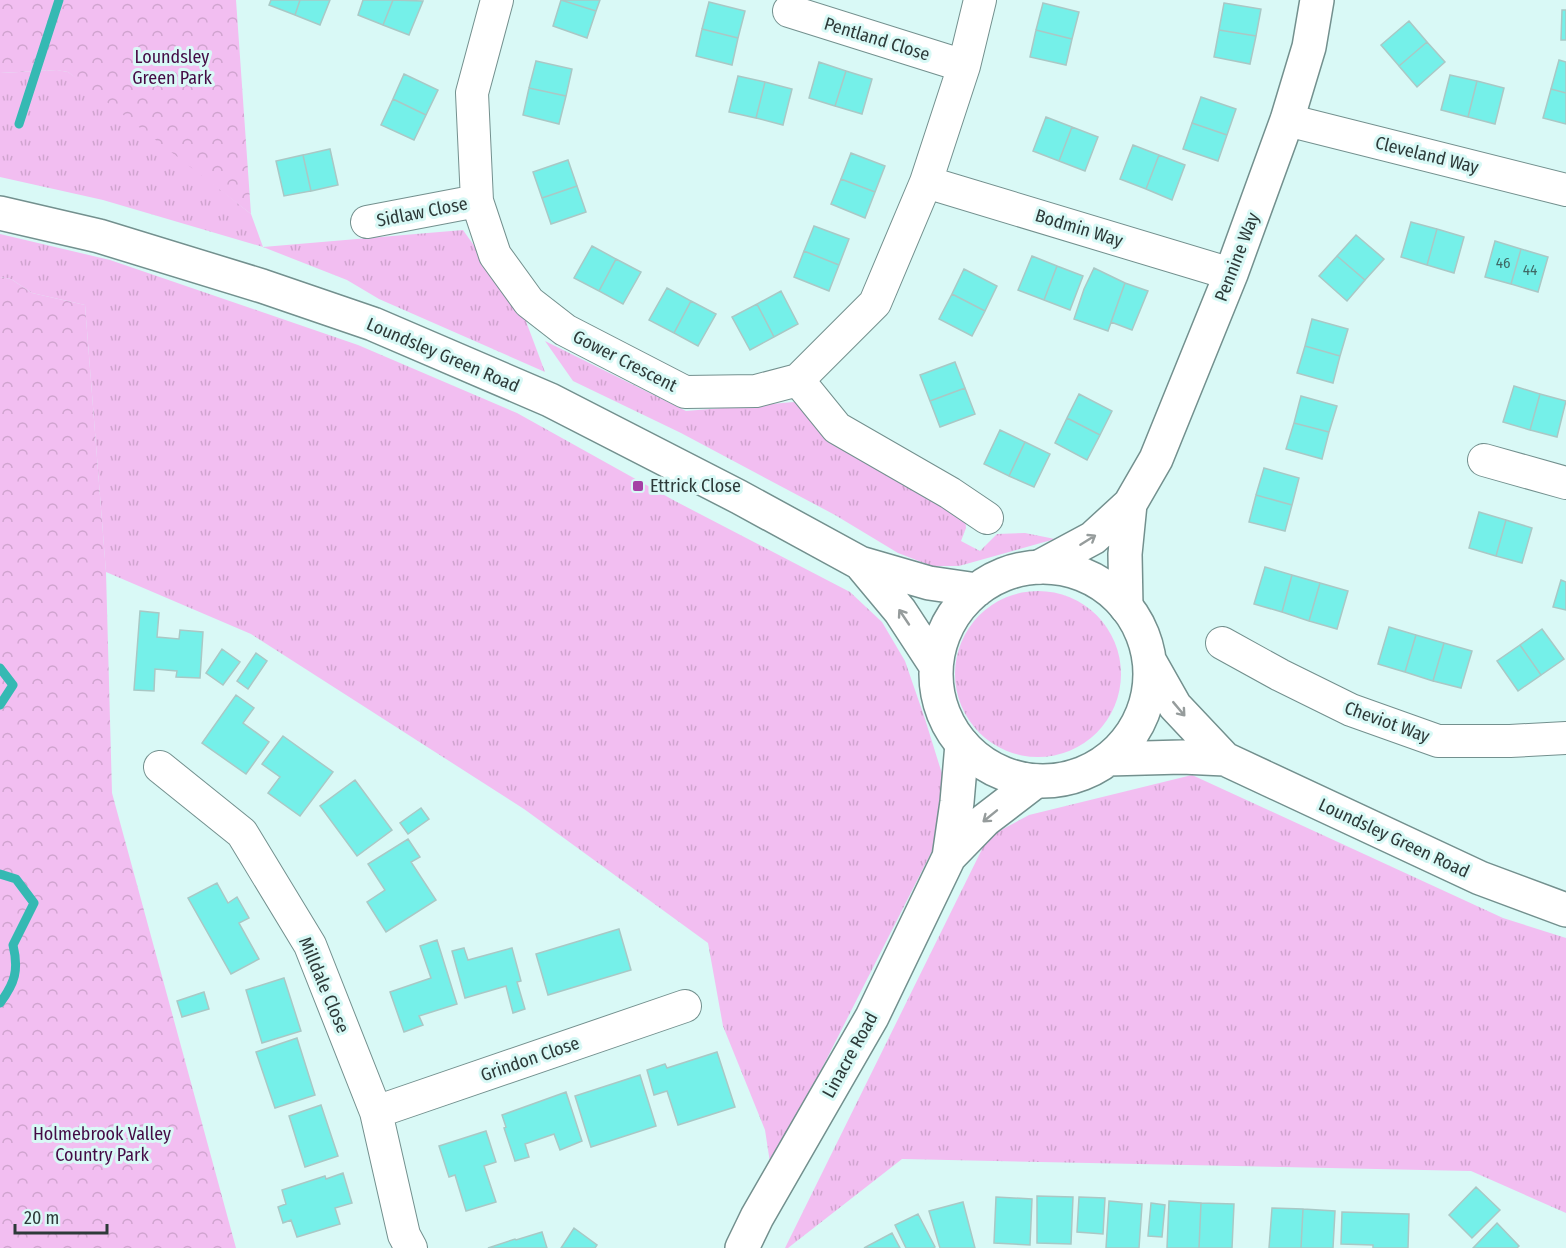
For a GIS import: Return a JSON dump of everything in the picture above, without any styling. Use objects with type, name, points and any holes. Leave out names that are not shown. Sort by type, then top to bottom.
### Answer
[{"type":"main road","name":"Pennine Way","points":[[1039,567],[1093,538],[1130,504],[1156,459],[1231,274],[1287,120],[1309,47],[1317,0]]},
{"type":"main road","name":"Loundsley Green Road","points":[[0,213],[99,236],[262,286],[373,324],[550,400],[739,497],[860,563],[929,583],[977,590]]},
{"type":"main road","name":"Pennine Way","points":[[1126,607],[1125,554],[1130,504]]},
{"type":"main road","name":"Loundsley Green Road","points":[[860,563],[900,611],[936,666]]},
{"type":"main road","points":[[1039,567],[1078,573],[1104,587],[1126,607],[1137,623],[1144,641],[1149,660],[1150,682],[1146,704],[1137,725],[1125,743],[1108,759],[1074,776],[1036,781],[1011,776],[988,766],[962,744],[941,708],[936,666],[940,644],[948,623],[961,605],[977,590],[996,578],[1017,570],[1039,567]]},
{"type":"main road","name":"Loundsley Green Road","points":[[1149,660],[1175,706],[1225,759],[1480,878],[1566,910]]},
{"type":"main road","name":"Linacre Road","points":[[742,1248],[757,1217],[872,1017],[949,857],[962,744]]},
{"type":"main road","name":"Loundsley Green Road","points":[[1108,759],[1182,757],[1225,759]]},
{"type":"main road","name":"Linacre Road","points":[[949,857],[985,820],[1036,781]]},
{"type":"street","name":"Gower Crescent","points":[[497,0],[472,93],[477,201],[495,255],[529,302],[565,330],[685,392],[756,391],[798,380]]},
{"type":"street","points":[[980,0],[964,66],[926,182],[875,303],[798,380],[837,428],[987,518]]},
{"type":"street","name":"Pentland Close","points":[[789,11],[964,66]]},
{"type":"street","name":"Cleveland Way","points":[[1287,120],[1566,190]]},
{"type":"street","name":"Bodmin Way","points":[[926,182],[1231,274]]},
{"type":"street","name":"Sidlaw Close","points":[[367,222],[477,201]]},
{"type":"street","points":[[1484,460],[1566,483]]},
{"type":"street","name":"Cheviot Way","points":[[1222,643],[1351,710],[1438,741],[1566,738]]},
{"type":"street","name":"Milldale Close","points":[[160,767],[242,833],[310,945],[376,1112],[404,1235],[411,1248]]},
{"type":"street","name":"Grindon Close","points":[[376,1112],[685,1006]]},
{"type":"green space","name":"Loundsley Green Park","points":[[0,0],[236,0],[251,214],[68,72],[56,70],[0,73]]},
{"type":"green space","points":[[57,70],[68,72],[116,106],[251,214],[263,247],[103,200],[0,177],[0,73]]},
{"type":"green space","points":[[463,230],[524,316],[545,372],[379,299],[347,280],[263,247]]},
{"type":"green space","points":[[0,234],[110,260],[358,345],[517,413],[675,501],[850,592],[882,622],[905,661],[925,719],[943,777],[947,812],[934,847],[771,1169],[765,1130],[723,1026],[708,943],[524,809],[251,634],[106,572],[85,305],[32,293],[11,279],[0,277]]},
{"type":"green space","name":"Holmebrook Valley Country Park","points":[[0,277],[11,279],[32,293],[85,305],[106,572],[112,793],[236,1248],[0,1248]]},
{"type":"green space","points":[[545,341],[686,411],[794,402],[839,443],[965,516],[966,528],[961,541],[980,551],[997,534],[1025,533],[1055,539],[959,566],[932,566],[898,553],[835,515],[681,433],[573,381]]},
{"type":"green space","points":[[1038,591],[1070,597],[1097,615],[1115,642],[1121,674],[1115,706],[1097,733],[1070,751],[1038,757],[1006,751],[979,733],[961,706],[955,674],[961,642],[979,615],[1006,597]]},
{"type":"green space","points":[[1192,775],[1503,918],[1566,938],[1566,1213],[1471,1171],[902,1159],[788,1248],[785,1248],[988,837],[1029,815]]},
{"type":"building","points":[[271,0],[300,0],[295,15],[269,5]]},
{"type":"building","points":[[300,0],[330,0],[320,25],[295,15]]},
{"type":"building","points":[[363,0],[393,0],[383,25],[358,15]]},
{"type":"building","points":[[393,0],[423,1],[409,35],[383,25]]},
{"type":"building","points":[[561,0],[600,0],[596,11]]},
{"type":"building","points":[[561,0],[596,11],[587,38],[553,26]]},
{"type":"building","points":[[709,2],[745,11],[738,38],[702,29]]},
{"type":"building","points":[[1043,3],[1079,12],[1072,39],[1036,30]]},
{"type":"building","points":[[1224,3],[1261,9],[1256,36],[1219,30]]},
{"type":"building","points":[[1562,10],[1566,10],[1566,40],[1561,40]]},
{"type":"building","points":[[1409,21],[1427,42],[1399,66],[1381,45]]},
{"type":"building","points":[[702,29],[738,38],[732,65],[696,56]]},
{"type":"building","points":[[1036,30],[1072,39],[1066,65],[1030,57]]},
{"type":"building","points":[[1219,30],[1256,36],[1250,64],[1214,57]]},
{"type":"building","points":[[1427,42],[1445,62],[1417,87],[1399,66]]},
{"type":"building","points":[[1559,60],[1566,62],[1566,93],[1551,89]]},
{"type":"building","points":[[536,61],[572,69],[566,96],[529,88]]},
{"type":"building","points":[[819,62],[846,71],[835,106],[809,98]]},
{"type":"building","points":[[846,71],[872,79],[862,114],[835,106]]},
{"type":"building","points":[[404,74],[438,90],[426,115],[393,99]]},
{"type":"building","points":[[1450,75],[1477,81],[1468,117],[1441,110]]},
{"type":"building","points":[[738,76],[765,82],[756,118],[729,112]]},
{"type":"building","points":[[1477,81],[1504,88],[1495,124],[1468,117]]},
{"type":"building","points":[[765,82],[792,89],[783,125],[756,118]]},
{"type":"building","points":[[529,88],[566,96],[559,124],[523,115]]},
{"type":"building","points":[[1551,89],[1566,93],[1566,124],[1543,118]]},
{"type":"building","points":[[1201,97],[1236,109],[1227,135],[1192,123]]},
{"type":"building","points":[[393,99],[426,115],[414,140],[381,125]]},
{"type":"building","points":[[1046,117],[1072,127],[1059,161],[1033,151]]},
{"type":"building","points":[[1192,123],[1227,135],[1218,161],[1183,149]]},
{"type":"building","points":[[1072,127],[1098,137],[1085,171],[1059,161]]},
{"type":"building","points":[[1133,145],[1159,155],[1146,189],[1120,179]]},
{"type":"building","points":[[330,149],[338,185],[311,191],[303,155]]},
{"type":"building","points":[[851,153],[885,166],[875,192],[841,179]]},
{"type":"building","points":[[303,155],[311,191],[284,196],[276,161]]},
{"type":"building","points":[[1159,155],[1185,165],[1172,200],[1146,189]]},
{"type":"building","points":[[568,160],[577,186],[542,198],[533,172]]},
{"type":"building","points":[[841,179],[875,192],[865,218],[831,204]]},
{"type":"building","points":[[577,186],[586,212],[551,224],[542,198]]},
{"type":"building","points":[[1411,222],[1437,229],[1427,265],[1401,257]]},
{"type":"building","points":[[814,226],[849,239],[839,265],[804,251]]},
{"type":"building","points":[[1437,229],[1464,237],[1454,273],[1427,265]]},
{"type":"building","points":[[1356,235],[1384,259],[1365,280],[1337,256]]},
{"type":"building","points":[[1495,241],[1521,249],[1511,284],[1485,277]]},
{"type":"building","points":[[592,246],[616,259],[599,291],[574,278]]},
{"type":"building","points":[[1521,249],[1548,257],[1538,292],[1511,284]]},
{"type":"building","points":[[804,251],[839,265],[829,291],[794,277]]},
{"type":"building","points":[[1032,256],[1057,266],[1044,300],[1018,290]]},
{"type":"building","points":[[1337,256],[1365,280],[1347,301],[1319,276]]},
{"type":"building","points":[[616,259],[641,272],[623,304],[599,291]]},
{"type":"building","points":[[1057,266],[1083,276],[1070,310],[1044,300]]},
{"type":"building","points":[[1094,268],[1125,283],[1108,331],[1074,319]]},
{"type":"building","points":[[964,269],[997,286],[985,311],[952,294]]},
{"type":"building","points":[[1125,283],[1148,291],[1132,330],[1111,322]]},
{"type":"building","points":[[667,288],[691,301],[674,333],[649,320]]},
{"type":"building","points":[[781,291],[798,324],[774,337],[757,304]]},
{"type":"building","points":[[952,294],[985,311],[972,336],[939,319]]},
{"type":"building","points":[[691,301],[716,314],[698,346],[674,333]]},
{"type":"building","points":[[757,304],[774,337],[750,350],[732,317]]},
{"type":"building","points":[[1312,319],[1348,329],[1340,356],[1305,346]]},
{"type":"building","points":[[1305,346],[1340,356],[1333,383],[1297,373]]},
{"type":"building","points":[[955,362],[965,388],[930,401],[920,375]]},
{"type":"building","points":[[1514,386],[1540,394],[1530,430],[1503,422]]},
{"type":"building","points":[[965,388],[975,414],[940,427],[930,401]]},
{"type":"building","points":[[1079,394],[1112,411],[1100,435],[1067,418]]},
{"type":"building","points":[[1540,394],[1566,401],[1557,437],[1530,430]]},
{"type":"building","points":[[1301,396],[1337,406],[1329,432],[1294,423]]},
{"type":"building","points":[[1067,418],[1100,435],[1087,460],[1055,443]]},
{"type":"building","points":[[1294,423],[1329,432],[1322,459],[1286,449]]},
{"type":"building","points":[[1000,430],[1025,442],[1009,476],[984,464]]},
{"type":"building","points":[[1025,442],[1050,454],[1034,487],[1009,476]]},
{"type":"building","points":[[1264,468],[1299,478],[1292,505],[1256,495]]},
{"type":"building","points":[[1256,495],[1292,505],[1285,531],[1249,522]]},
{"type":"building","points":[[1479,512],[1506,520],[1496,556],[1469,548]]},
{"type":"building","points":[[1506,520],[1532,528],[1522,563],[1496,556]]},
{"type":"building","points":[[1265,567],[1292,575],[1282,612],[1254,604]]},
{"type":"building","points":[[1292,575],[1320,583],[1309,621],[1282,612]]},
{"type":"building","points":[[1561,580],[1566,582],[1566,610],[1553,607]]},
{"type":"building","points":[[1320,583],[1348,591],[1337,629],[1309,621]]},
{"type":"building","points":[[140,611],[159,613],[157,637],[179,639],[180,630],[203,632],[200,678],[176,677],[177,671],[155,669],[154,691],[134,690]]},
{"type":"building","points":[[1389,627],[1416,635],[1405,672],[1378,664]]},
{"type":"building","points":[[1542,629],[1564,659],[1541,675],[1520,645]]},
{"type":"building","points":[[1416,635],[1444,643],[1433,681],[1405,672]]},
{"type":"building","points":[[1444,643],[1472,651],[1461,688],[1433,681]]},
{"type":"building","points":[[1520,645],[1541,675],[1518,691],[1497,661]]},
{"type":"building","points":[[222,649],[240,662],[223,685],[206,673]]},
{"type":"building","points":[[256,653],[267,661],[248,689],[237,681]]},
{"type":"building","points":[[236,695],[254,708],[243,723],[269,742],[246,774],[202,743]]},
{"type":"building","points":[[283,736],[333,772],[300,816],[268,793],[280,777],[262,764]]},
{"type":"building","points":[[355,780],[392,830],[357,856],[320,806]]},
{"type":"building","points":[[421,808],[429,819],[408,834],[400,823]]},
{"type":"building","points":[[408,839],[420,857],[411,862],[436,900],[386,932],[367,902],[385,890],[368,864]]},
{"type":"building","points":[[217,883],[228,903],[237,897],[249,918],[239,923],[259,959],[231,974],[188,898]]},
{"type":"building","points":[[619,929],[631,970],[548,995],[536,954]]},
{"type":"building","points":[[437,940],[457,1004],[419,1016],[423,1025],[404,1032],[390,992],[431,978],[420,946]]},
{"type":"building","points":[[464,948],[468,960],[512,948],[521,981],[517,982],[525,1009],[513,1013],[506,986],[465,998],[452,951]]},
{"type":"building","points":[[284,978],[301,1031],[262,1043],[246,990]]},
{"type":"building","points":[[204,992],[209,1009],[182,1017],[177,1001]]},
{"type":"building","points":[[297,1038],[315,1095],[275,1108],[256,1052]]},
{"type":"building","points":[[717,1052],[735,1107],[678,1125],[667,1091],[654,1095],[647,1070],[665,1064],[667,1068]]},
{"type":"building","points":[[640,1075],[656,1126],[591,1147],[575,1096]]},
{"type":"building","points":[[566,1092],[582,1141],[560,1150],[554,1134],[525,1144],[529,1157],[515,1161],[502,1115]]},
{"type":"building","points":[[321,1105],[338,1156],[305,1167],[289,1116]]},
{"type":"building","points":[[486,1131],[496,1162],[484,1166],[496,1202],[466,1211],[455,1175],[449,1177],[439,1146]]},
{"type":"building","points":[[343,1173],[352,1203],[335,1208],[340,1224],[297,1237],[291,1220],[283,1223],[278,1207],[286,1204],[282,1190],[325,1176],[326,1179]]},
{"type":"building","points":[[1476,1187],[1500,1210],[1472,1238],[1449,1215]]},
{"type":"building","points":[[1037,1196],[1073,1197],[1071,1244],[1037,1243]]},
{"type":"building","points":[[996,1197],[1032,1199],[1030,1245],[994,1243]]},
{"type":"building","points":[[1079,1197],[1105,1198],[1103,1234],[1077,1232]]},
{"type":"building","points":[[1109,1201],[1142,1204],[1139,1248],[1106,1248]]},
{"type":"building","points":[[1169,1201],[1201,1203],[1199,1248],[1167,1248]]},
{"type":"building","points":[[963,1202],[975,1248],[940,1248],[929,1211]]},
{"type":"building","points":[[1151,1203],[1165,1205],[1162,1237],[1148,1236]]},
{"type":"building","points":[[1201,1203],[1234,1204],[1232,1248],[1199,1248]]},
{"type":"building","points":[[1272,1208],[1303,1209],[1301,1248],[1269,1248]]},
{"type":"building","points":[[1303,1209],[1335,1211],[1333,1248],[1301,1248]]},
{"type":"building","points":[[1342,1212],[1409,1214],[1408,1248],[1373,1248],[1373,1245],[1341,1244]]},
{"type":"building","points":[[918,1214],[935,1247],[933,1248],[906,1248],[895,1225]]},
{"type":"building","points":[[1497,1223],[1519,1246],[1517,1248],[1473,1248]]},
{"type":"building","points":[[574,1228],[597,1245],[595,1248],[561,1248]]},
{"type":"building","points":[[542,1232],[547,1248],[488,1248],[515,1239]]},
{"type":"building","points":[[892,1233],[900,1248],[864,1248]]},
{"type":"waterway","points":[[19,124],[59,0]]},
{"type":"waterway","points":[[0,668],[13,685],[0,705]]},
{"type":"waterway","points":[[0,874],[16,879],[34,903],[13,945],[16,962],[14,976],[0,1003]]},
{"type":"place","name":"Ettrick Close","points":[[638,486]]}]
